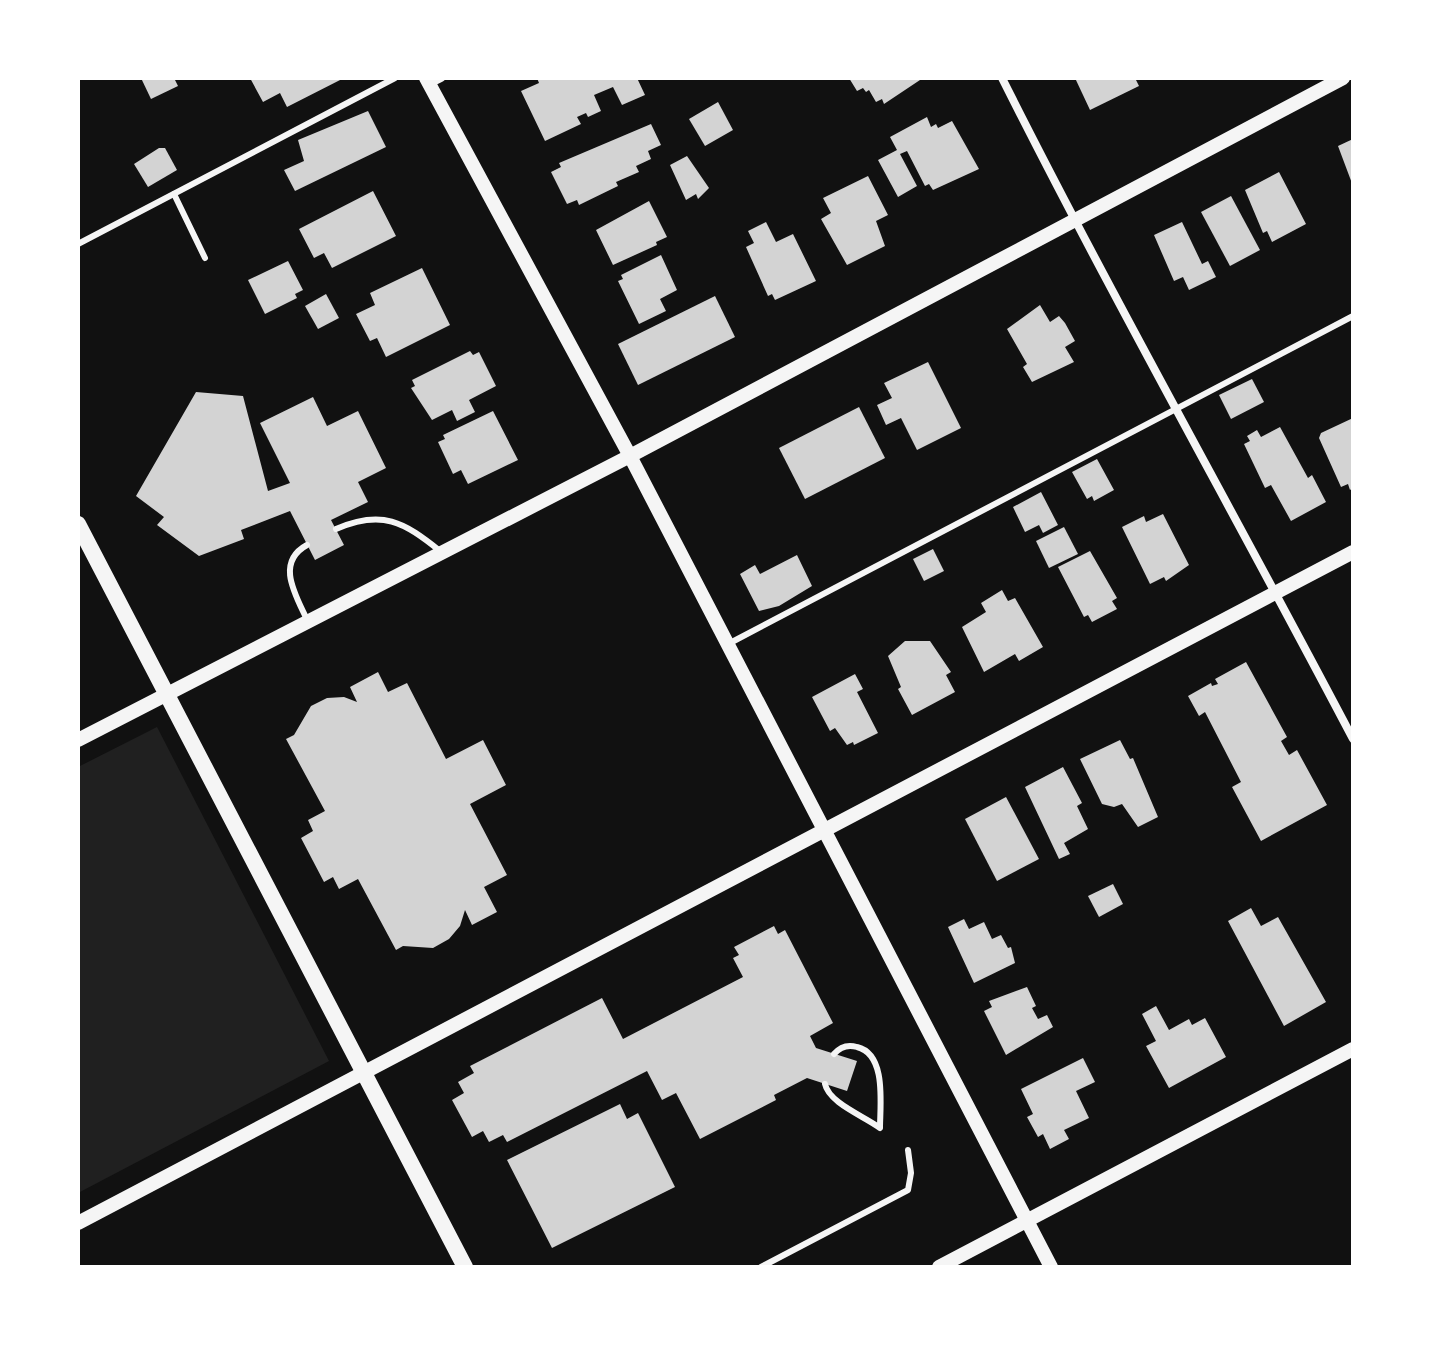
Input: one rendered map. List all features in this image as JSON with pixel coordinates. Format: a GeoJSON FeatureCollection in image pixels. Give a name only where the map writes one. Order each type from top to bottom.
{"type":"FeatureCollection","features":[{"type":"Feature","properties":{"kind":"main road"},"geometry":{"type":"LineString","coordinates":[[78,524],[465,1267]]}},
{"type":"Feature","properties":{"kind":"street"},"geometry":{"type":"LineString","coordinates":[[1002,78],[1074,220],[1178,407],[1353,739]]}},
{"type":"Feature","properties":{"kind":"street"},"geometry":{"type":"LineString","coordinates":[[78,740],[630,456],[1343,78]]}},
{"type":"Feature","properties":{"kind":"street"},"geometry":{"type":"LineString","coordinates":[[432,80],[1051,1267]]}},
{"type":"Feature","properties":{"kind":"street"},"geometry":{"type":"LineString","coordinates":[[78,1223],[365,1075],[1353,552]]}},
{"type":"Feature","properties":{"kind":"street"},"geometry":{"type":"LineString","coordinates":[[939,1267],[1353,1049]]}},
{"type":"Feature","properties":{"kind":"lane"},"geometry":{"type":"LineString","coordinates":[[78,244],[395,78]]}},
{"type":"Feature","properties":{"kind":"lane"},"geometry":{"type":"LineString","coordinates":[[174,194],[205,258]]}},
{"type":"Feature","properties":{"kind":"lane"},"geometry":{"type":"LineString","coordinates":[[726,645],[1353,316]]}},
{"type":"Feature","properties":{"kind":"lane"},"geometry":{"type":"LineString","coordinates":[[336,529],[375,518],[407,524],[443,553]]}},
{"type":"Feature","properties":{"kind":"lane"},"geometry":{"type":"LineString","coordinates":[[307,545],[292,558],[289,571],[290,583],[308,622]]}},
{"type":"Feature","properties":{"kind":"lane"},"geometry":{"type":"LineString","coordinates":[[825,1084],[833,1100],[857,1110],[880,1128],[879,1084],[872,1059],[863,1049],[852,1045],[840,1047],[834,1054]]}},
{"type":"Feature","properties":{"kind":"lane"},"geometry":{"type":"LineString","coordinates":[[761,1267],[908,1190],[911,1173],[908,1150]]}},
{"type":"Feature","properties":{"kind":"shaded area"},"geometry":{"type":"Polygon","coordinates":[[[157,727],[329,1061],[78,1193],[78,767],[157,727]]]}},
{"type":"Feature","properties":{"kind":"building"},"geometry":{"type":"Polygon","coordinates":[[[141,78],[174,78],[178,86],[151,99],[141,78]]]}},
{"type":"Feature","properties":{"kind":"building"},"geometry":{"type":"Polygon","coordinates":[[[250,78],[344,78],[287,107],[280,93],[263,102],[250,78]]]}},
{"type":"Feature","properties":{"kind":"building"},"geometry":{"type":"Polygon","coordinates":[[[537,78],[637,78],[645,95],[622,105],[613,87],[594,95],[601,111],[588,117],[586,113],[577,117],[581,124],[545,141],[521,91],[539,83],[537,78]]]}},
{"type":"Feature","properties":{"kind":"building"},"geometry":{"type":"Polygon","coordinates":[[[849,78],[923,78],[884,104],[882,99],[876,102],[869,90],[866,92],[863,88],[857,91],[849,78]]]}},
{"type":"Feature","properties":{"kind":"building"},"geometry":{"type":"Polygon","coordinates":[[[1075,78],[1135,78],[1139,86],[1090,110],[1075,78]]]}},
{"type":"Feature","properties":{"kind":"building"},"geometry":{"type":"Polygon","coordinates":[[[718,102],[733,130],[705,146],[689,119],[718,102]]]}},
{"type":"Feature","properties":{"kind":"building"},"geometry":{"type":"Polygon","coordinates":[[[368,111],[386,147],[295,191],[284,170],[304,161],[298,140],[368,111]]]}},
{"type":"Feature","properties":{"kind":"building"},"geometry":{"type":"Polygon","coordinates":[[[927,117],[931,127],[936,124],[938,128],[952,121],[979,169],[933,190],[929,184],[925,186],[907,151],[900,154],[917,186],[898,197],[878,160],[897,150],[890,137],[927,117]]]}},
{"type":"Feature","properties":{"kind":"building"},"geometry":{"type":"Polygon","coordinates":[[[651,124],[661,145],[648,151],[651,159],[636,166],[639,172],[579,205],[577,200],[567,204],[551,172],[561,167],[559,163],[651,124]]]}},
{"type":"Feature","properties":{"kind":"building"},"geometry":{"type":"Polygon","coordinates":[[[1353,139],[1353,186],[1338,146],[1353,139]]]}},
{"type":"Feature","properties":{"kind":"building"},"geometry":{"type":"Polygon","coordinates":[[[159,148],[165,148],[177,170],[148,187],[134,164],[159,148]]]}},
{"type":"Feature","properties":{"kind":"building"},"geometry":{"type":"Polygon","coordinates":[[[687,156],[709,188],[698,199],[696,194],[686,200],[670,165],[687,156]]]}},
{"type":"Feature","properties":{"kind":"building"},"geometry":{"type":"Polygon","coordinates":[[[1279,172],[1306,224],[1272,242],[1267,231],[1263,233],[1245,190],[1279,172]]]}},
{"type":"Feature","properties":{"kind":"building"},"geometry":{"type":"Polygon","coordinates":[[[868,176],[888,215],[876,221],[885,246],[847,265],[821,219],[831,213],[823,198],[868,176]]]}},
{"type":"Feature","properties":{"kind":"building"},"geometry":{"type":"Polygon","coordinates":[[[373,191],[396,236],[332,268],[324,253],[314,258],[299,229],[373,191]]]}},
{"type":"Feature","properties":{"kind":"building"},"geometry":{"type":"Polygon","coordinates":[[[1231,196],[1260,250],[1230,266],[1201,212],[1231,196]]]}},
{"type":"Feature","properties":{"kind":"building"},"geometry":{"type":"Polygon","coordinates":[[[649,201],[667,237],[656,242],[657,245],[613,265],[596,230],[649,201]]]}},
{"type":"Feature","properties":{"kind":"building"},"geometry":{"type":"Polygon","coordinates":[[[766,222],[776,242],[793,234],[816,281],[775,300],[772,294],[768,296],[746,247],[754,243],[748,231],[766,222]]]}},
{"type":"Feature","properties":{"kind":"building"},"geometry":{"type":"Polygon","coordinates":[[[1182,222],[1202,264],[1208,261],[1216,277],[1189,290],[1183,277],[1174,281],[1154,235],[1182,222]]]}},
{"type":"Feature","properties":{"kind":"building"},"geometry":{"type":"Polygon","coordinates":[[[661,255],[677,290],[660,299],[666,311],[639,324],[618,281],[623,279],[621,275],[661,255]]]}},
{"type":"Feature","properties":{"kind":"building"},"geometry":{"type":"Polygon","coordinates":[[[288,261],[303,290],[295,294],[297,298],[265,314],[248,280],[288,261]]]}},
{"type":"Feature","properties":{"kind":"building"},"geometry":{"type":"Polygon","coordinates":[[[422,268],[450,325],[386,357],[377,338],[370,341],[356,314],[375,305],[370,293],[422,268]]]}},
{"type":"Feature","properties":{"kind":"building"},"geometry":{"type":"Polygon","coordinates":[[[326,294],[339,318],[318,329],[305,306],[326,294]]]}},
{"type":"Feature","properties":{"kind":"building"},"geometry":{"type":"Polygon","coordinates":[[[715,296],[735,337],[638,385],[618,344],[715,296]]]}},
{"type":"Feature","properties":{"kind":"building"},"geometry":{"type":"Polygon","coordinates":[[[1040,305],[1050,322],[1059,316],[1065,323],[1075,341],[1065,347],[1074,362],[1032,382],[1023,367],[1027,364],[1007,329],[1040,305]]]}},
{"type":"Feature","properties":{"kind":"building"},"geometry":{"type":"Polygon","coordinates":[[[470,351],[473,355],[479,352],[496,386],[469,400],[475,412],[457,421],[452,410],[432,420],[411,388],[415,386],[412,380],[470,351]]]}},
{"type":"Feature","properties":{"kind":"building"},"geometry":{"type":"Polygon","coordinates":[[[928,362],[961,428],[917,450],[901,418],[886,425],[877,405],[892,398],[884,383],[928,362]]]}},
{"type":"Feature","properties":{"kind":"building"},"geometry":{"type":"Polygon","coordinates":[[[1252,379],[1264,402],[1231,419],[1219,395],[1252,379]]]}},
{"type":"Feature","properties":{"kind":"building"},"geometry":{"type":"Polygon","coordinates":[[[196,392],[243,396],[268,491],[290,483],[260,423],[313,397],[327,426],[358,411],[386,468],[358,482],[368,502],[331,520],[344,545],[315,560],[290,511],[241,530],[244,539],[199,556],[157,525],[164,517],[136,496],[196,392]]]}},
{"type":"Feature","properties":{"kind":"building"},"geometry":{"type":"Polygon","coordinates":[[[859,407],[885,458],[805,499],[779,448],[859,407]]]}},
{"type":"Feature","properties":{"kind":"building"},"geometry":{"type":"Polygon","coordinates":[[[493,411],[518,460],[468,484],[461,470],[453,474],[438,442],[445,439],[443,435],[493,411]]]}},
{"type":"Feature","properties":{"kind":"building"},"geometry":{"type":"Polygon","coordinates":[[[1353,418],[1353,488],[1350,490],[1348,484],[1341,487],[1319,438],[1321,433],[1353,418]]]}},
{"type":"Feature","properties":{"kind":"building"},"geometry":{"type":"Polygon","coordinates":[[[1280,427],[1308,478],[1312,475],[1326,502],[1291,521],[1271,485],[1265,488],[1244,444],[1250,441],[1247,436],[1257,430],[1261,437],[1280,427]]]}},
{"type":"Feature","properties":{"kind":"building"},"geometry":{"type":"Polygon","coordinates":[[[1097,459],[1114,490],[1094,501],[1092,496],[1087,499],[1072,472],[1097,459]]]}},
{"type":"Feature","properties":{"kind":"building"},"geometry":{"type":"Polygon","coordinates":[[[1041,492],[1058,525],[1043,533],[1039,525],[1025,532],[1013,507],[1041,492]]]}},
{"type":"Feature","properties":{"kind":"building"},"geometry":{"type":"Polygon","coordinates":[[[1163,514],[1189,565],[1166,581],[1164,577],[1150,584],[1122,527],[1144,516],[1146,522],[1163,514]]]}},
{"type":"Feature","properties":{"kind":"building"},"geometry":{"type":"Polygon","coordinates":[[[1064,527],[1078,554],[1049,568],[1036,541],[1064,527]]]}},
{"type":"Feature","properties":{"kind":"building"},"geometry":{"type":"Polygon","coordinates":[[[933,549],[944,571],[924,581],[913,559],[933,549]]]}},
{"type":"Feature","properties":{"kind":"building"},"geometry":{"type":"Polygon","coordinates":[[[1090,551],[1117,598],[1112,601],[1117,609],[1092,622],[1088,615],[1084,617],[1058,567],[1090,551]]]}},
{"type":"Feature","properties":{"kind":"building"},"geometry":{"type":"Polygon","coordinates":[[[797,555],[812,586],[779,606],[759,611],[740,574],[755,565],[760,574],[797,555]]]}},
{"type":"Feature","properties":{"kind":"building"},"geometry":{"type":"Polygon","coordinates":[[[1002,590],[1008,601],[1015,598],[1043,647],[1019,661],[1015,654],[984,672],[962,627],[986,612],[981,603],[1002,590]]]}},
{"type":"Feature","properties":{"kind":"building"},"geometry":{"type":"Polygon","coordinates":[[[905,641],[930,641],[951,672],[946,675],[955,692],[912,715],[898,689],[901,687],[888,656],[905,641]]]}},
{"type":"Feature","properties":{"kind":"building"},"geometry":{"type":"Polygon","coordinates":[[[1246,662],[1287,737],[1281,741],[1289,755],[1297,750],[1327,805],[1261,841],[1232,787],[1241,782],[1205,712],[1199,716],[1188,696],[1211,683],[1212,686],[1218,684],[1215,679],[1246,662]]]}},
{"type":"Feature","properties":{"kind":"building"},"geometry":{"type":"Polygon","coordinates":[[[378,672],[388,692],[407,683],[446,759],[483,740],[506,785],[470,804],[507,875],[484,887],[497,912],[472,925],[465,910],[460,926],[449,939],[433,948],[403,946],[396,950],[358,879],[339,889],[333,877],[324,882],[301,838],[313,831],[308,820],[325,811],[286,739],[294,735],[311,706],[327,698],[344,697],[357,702],[350,687],[378,672]]]}},
{"type":"Feature","properties":{"kind":"building"},"geometry":{"type":"Polygon","coordinates":[[[855,674],[863,689],[857,692],[878,733],[854,745],[853,742],[847,745],[835,728],[830,731],[812,697],[855,674]]]}},
{"type":"Feature","properties":{"kind":"building"},"geometry":{"type":"Polygon","coordinates":[[[1120,740],[1130,759],[1133,758],[1158,817],[1138,827],[1122,804],[1114,807],[1102,804],[1080,759],[1120,740]]]}},
{"type":"Feature","properties":{"kind":"building"},"geometry":{"type":"Polygon","coordinates":[[[1063,767],[1082,803],[1077,806],[1088,829],[1064,843],[1070,854],[1059,859],[1025,787],[1063,767]]]}},
{"type":"Feature","properties":{"kind":"building"},"geometry":{"type":"Polygon","coordinates":[[[1006,797],[1039,859],[997,881],[965,819],[1006,797]]]}},
{"type":"Feature","properties":{"kind":"building"},"geometry":{"type":"Polygon","coordinates":[[[1113,884],[1123,904],[1099,917],[1088,896],[1113,884]]]}},
{"type":"Feature","properties":{"kind":"building"},"geometry":{"type":"Polygon","coordinates":[[[1251,908],[1261,926],[1278,917],[1326,1002],[1284,1026],[1228,921],[1251,908]]]}},
{"type":"Feature","properties":{"kind":"building"},"geometry":{"type":"Polygon","coordinates":[[[964,919],[969,929],[984,922],[992,939],[1001,935],[1008,948],[1011,947],[1015,963],[974,983],[948,927],[964,919]]]}},
{"type":"Feature","properties":{"kind":"building"},"geometry":{"type":"Polygon","coordinates":[[[774,926],[778,934],[785,930],[833,1023],[810,1036],[816,1048],[857,1061],[847,1091],[807,1078],[774,1095],[776,1100],[700,1139],[676,1093],[662,1100],[647,1071],[507,1142],[503,1135],[489,1142],[483,1131],[472,1137],[452,1100],[464,1093],[458,1082],[474,1073],[470,1066],[602,998],[623,1039],[743,977],[733,958],[739,955],[734,947],[774,926]]]}},
{"type":"Feature","properties":{"kind":"building"},"geometry":{"type":"Polygon","coordinates":[[[1027,987],[1038,1019],[1047,1015],[1053,1027],[1006,1055],[984,1011],[992,1007],[989,1001],[1027,987]]]}},
{"type":"Feature","properties":{"kind":"building"},"geometry":{"type":"Polygon","coordinates":[[[1156,1006],[1169,1030],[1189,1019],[1192,1025],[1205,1018],[1226,1057],[1169,1088],[1146,1046],[1156,1041],[1142,1014],[1156,1006]]]}},
{"type":"Feature","properties":{"kind":"building"},"geometry":{"type":"Polygon","coordinates":[[[1083,1058],[1095,1082],[1076,1091],[1089,1118],[1064,1130],[1069,1139],[1050,1149],[1043,1134],[1038,1137],[1027,1117],[1033,1114],[1021,1089],[1083,1058]]]}},
{"type":"Feature","properties":{"kind":"building"},"geometry":{"type":"Polygon","coordinates":[[[620,1104],[627,1119],[638,1113],[675,1187],[552,1248],[507,1160],[620,1104]]]}}]}
